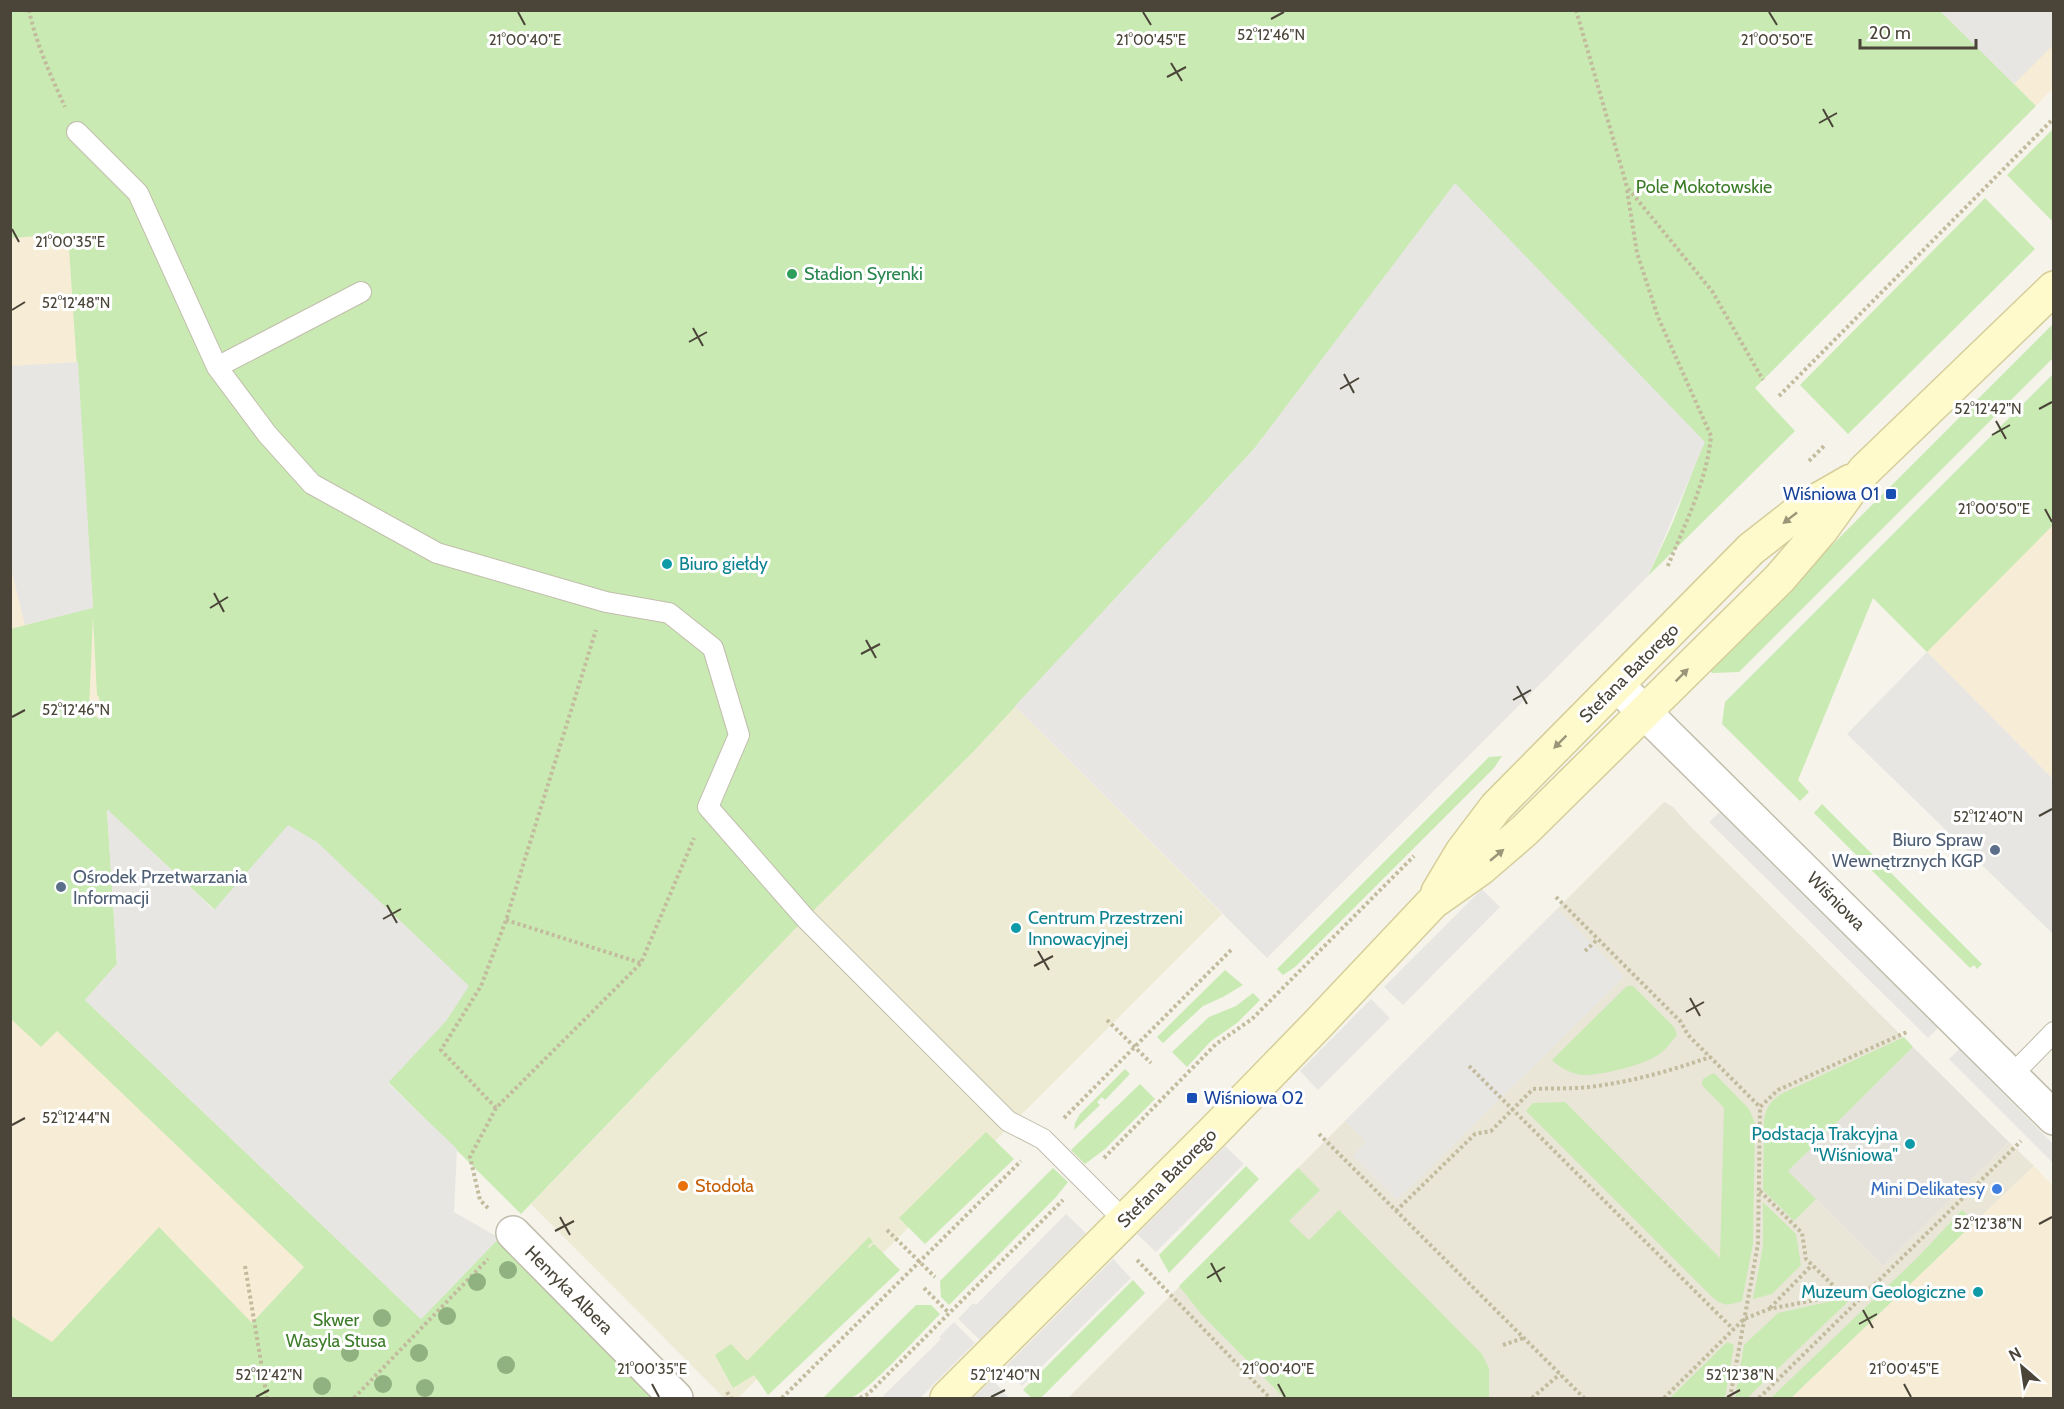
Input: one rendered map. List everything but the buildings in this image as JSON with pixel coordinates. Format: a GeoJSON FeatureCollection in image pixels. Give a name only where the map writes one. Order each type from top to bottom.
{"type":"FeatureCollection","features":[{"type":"Feature","properties":{"kind":"street","name":"Stefana Batorego"},"geometry":{"type":"LineString","coordinates":[[947,1398],[1316,1026],[1433,902],[1481,868],[1526,830],[1780,578],[1822,529],[1858,477],[2054,288]]}},
{"type":"Feature","properties":{"kind":"street","name":"Stefana Batorego"},"geometry":{"type":"LineString","coordinates":[[1433,902],[1462,852],[1496,807],[1751,549],[1802,509],[1858,477]]}},
{"type":"Feature","properties":{"kind":"street","name":"Wiśniowa"},"geometry":{"type":"LineString","coordinates":[[1617,685],[2054,1118]]}},
{"type":"Feature","properties":{"kind":"street","name":"Henryka Albera"},"geometry":{"type":"LineString","coordinates":[[513,1233],[675,1398]]}},
{"type":"Feature","properties":{"kind":"lane"},"geometry":{"type":"LineString","coordinates":[[77,132],[138,193],[217,367],[267,434],[312,484],[437,553],[606,602],[669,614],[713,648],[739,735],[708,807],[806,919],[1008,1121],[1043,1139],[1084,1179],[1117,1227]]}},
{"type":"Feature","properties":{"kind":"lane"},"geometry":{"type":"LineString","coordinates":[[217,367],[361,292]]}},
{"type":"Feature","properties":{"kind":"lane"},"geometry":{"type":"LineString","coordinates":[[2011,1076],[2054,1032]]}},
{"type":"Feature","properties":{"kind":"path"},"geometry":{"type":"LineString","coordinates":[[29,10],[46,65],[77,132]]}},
{"type":"Feature","properties":{"kind":"path"},"geometry":{"type":"LineString","coordinates":[[1576,10],[1627,187],[1637,254],[1658,317],[1711,436],[1706,464],[1667,568]]}},
{"type":"Feature","properties":{"kind":"path"},"geometry":{"type":"LineString","coordinates":[[1779,396],[2054,118]]}},
{"type":"Feature","properties":{"kind":"path"},"geometry":{"type":"LineString","coordinates":[[1627,187],[1712,291],[1763,380]]}},
{"type":"Feature","properties":{"kind":"path"},"geometry":{"type":"LineString","coordinates":[[1802,468],[1826,444]]}},
{"type":"Feature","properties":{"kind":"path"},"geometry":{"type":"LineString","coordinates":[[496,1108],[441,1050],[481,986],[506,920],[606,602]]}},
{"type":"Feature","properties":{"kind":"path"},"geometry":{"type":"LineString","coordinates":[[354,1398],[513,1233],[480,1200],[470,1157],[496,1108],[641,963],[708,807]]}},
{"type":"Feature","properties":{"kind":"path"},"geometry":{"type":"LineString","coordinates":[[860,1398],[868,1394],[1216,1044],[1252,1019],[1422,848]]}},
{"type":"Feature","properties":{"kind":"path"},"geometry":{"type":"LineString","coordinates":[[1556,897],[1681,1022],[1688,1035],[1760,1107]]}},
{"type":"Feature","properties":{"kind":"path"},"geometry":{"type":"LineString","coordinates":[[506,920],[641,963]]}},
{"type":"Feature","properties":{"kind":"path"},"geometry":{"type":"LineString","coordinates":[[1585,951],[1598,939]]}},
{"type":"Feature","properties":{"kind":"path"},"geometry":{"type":"LineString","coordinates":[[782,1398],[1231,950]]}},
{"type":"Feature","properties":{"kind":"path"},"geometry":{"type":"LineString","coordinates":[[1107,1020],[1151,1063]]}},
{"type":"Feature","properties":{"kind":"path"},"geometry":{"type":"LineString","coordinates":[[1730,1398],[1758,1244],[1760,1107],[1778,1090],[1910,1030]]}},
{"type":"Feature","properties":{"kind":"path"},"geometry":{"type":"LineString","coordinates":[[1396,1211],[1475,1134],[1491,1131],[1533,1089],[1586,1087],[1633,1080],[1710,1057]]}},
{"type":"Feature","properties":{"kind":"path"},"geometry":{"type":"LineString","coordinates":[[1469,1065],[1733,1329]]}},
{"type":"Feature","properties":{"kind":"path"},"geometry":{"type":"LineString","coordinates":[[1319,1134],[1584,1398]]}},
{"type":"Feature","properties":{"kind":"path"},"geometry":{"type":"LineString","coordinates":[[1759,1398],[2021,1141]]}},
{"type":"Feature","properties":{"kind":"path"},"geometry":{"type":"LineString","coordinates":[[1759,1191],[1802,1233],[1806,1259],[1842,1294]]}},
{"type":"Feature","properties":{"kind":"path"},"geometry":{"type":"LineString","coordinates":[[1117,1227],[1199,1327],[1270,1398]]}},
{"type":"Feature","properties":{"kind":"path"},"geometry":{"type":"LineString","coordinates":[[887,1230],[935,1278]]}},
{"type":"Feature","properties":{"kind":"path"},"geometry":{"type":"LineString","coordinates":[[1769,1308],[1812,1265]]}},
{"type":"Feature","properties":{"kind":"path"},"geometry":{"type":"LineString","coordinates":[[245,1266],[267,1398]]}},
{"type":"Feature","properties":{"kind":"path"},"geometry":{"type":"LineString","coordinates":[[924,1288],[949,1313]]}},
{"type":"Feature","properties":{"kind":"path"},"geometry":{"type":"LineString","coordinates":[[1664,1398],[1744,1319],[1769,1308],[1872,1289]]}},
{"type":"Feature","properties":{"kind":"path"},"geometry":{"type":"LineString","coordinates":[[1503,1345],[1523,1338]]}},
{"type":"Feature","properties":{"kind":"path"},"geometry":{"type":"LineString","coordinates":[[1533,1398],[1560,1374]]}},
{"type":"Feature","properties":{"kind":"path"},"geometry":{"type":"LineString","coordinates":[[727,1392],[731,1398]]}},
{"type":"Feature","properties":{"kind":"shaded area"},"geometry":{"type":"Polygon","coordinates":[[[1940,11],[2053,11],[2053,88],[2036,106],[1940,11]]]}},
{"type":"Feature","properties":{"kind":"shaded area"},"geometry":{"type":"Polygon","coordinates":[[[1940,11],[2053,11],[2053,45],[2014,84],[1940,11]]]}},
{"type":"Feature","properties":{"kind":"shaded area"},"geometry":{"type":"Polygon","coordinates":[[[1455,183],[1705,442],[1648,576],[1267,958],[1015,706],[1254,449],[1455,183]]]}},
{"type":"Feature","properties":{"kind":"shaded area","name":"Ośrodek Przetwarzania Informacji"},"geometry":{"type":"Polygon","coordinates":[[[68,233],[117,964],[85,1000],[334,1235],[252,1323],[11,1398],[10,238],[68,233]]]}},
{"type":"Feature","properties":{"kind":"shaded area"},"geometry":{"type":"Polygon","coordinates":[[[78,362],[93,608],[25,625],[10,564],[11,366],[78,362]]]}},
{"type":"Feature","properties":{"kind":"shaded area"},"geometry":{"type":"Polygon","coordinates":[[[2053,406],[2053,779],[1873,598],[2053,406]]]}},
{"type":"Feature","properties":{"kind":"shaded area"},"geometry":{"type":"Polygon","coordinates":[[[1927,652],[2053,779],[2053,934],[1847,734],[1927,652]]]}},
{"type":"Feature","properties":{"kind":"shaded area"},"geometry":{"type":"Polygon","coordinates":[[[1015,706],[1222,914],[738,1398],[724,1398],[531,1204],[793,931],[973,752],[1015,706]]]}},
{"type":"Feature","properties":{"kind":"shaded area"},"geometry":{"type":"Polygon","coordinates":[[[1664,802],[1673,807],[1913,1047],[1788,1171],[1883,1266],[2009,1142],[2034,1166],[1791,1398],[1068,1398],[1664,802]]]}},
{"type":"Feature","properties":{"kind":"shaded area"},"geometry":{"type":"Polygon","coordinates":[[[107,809],[214,910],[288,825],[317,842],[469,986],[446,1021],[388,1083],[457,1149],[454,1212],[499,1238],[421,1319],[85,1000],[117,964],[107,809]]]}},
{"type":"Feature","properties":{"kind":"shaded area"},"geometry":{"type":"Polygon","coordinates":[[[1720,812],[1938,1028],[1928,1038],[1709,822],[1720,812]]]}},
{"type":"Feature","properties":{"kind":"shaded area"},"geometry":{"type":"Polygon","coordinates":[[[1482,889],[1500,907],[1403,1005],[1384,987],[1482,889]]]}},
{"type":"Feature","properties":{"kind":"shaded area"},"geometry":{"type":"Polygon","coordinates":[[[1558,909],[1624,977],[1397,1200],[1353,1156],[1366,1142],[1345,1121],[1558,909]]]}},
{"type":"Feature","properties":{"kind":"shaded area"},"geometry":{"type":"Polygon","coordinates":[[[1371,999],[1390,1018],[1318,1090],[1300,1071],[1371,999]]]}},
{"type":"Feature","properties":{"kind":"shaded area","name":"Podstacja Trakcyjna \"Wiśniowa\""},"geometry":{"type":"Polygon","coordinates":[[[1913,1047],[2009,1142],[1883,1266],[1788,1171],[1913,1047]]]}},
{"type":"Feature","properties":{"kind":"shaded area"},"geometry":{"type":"Polygon","coordinates":[[[1959,1049],[2053,1144],[2053,1163],[1949,1059],[1959,1049]]]}},
{"type":"Feature","properties":{"kind":"shaded area"},"geometry":{"type":"Polygon","coordinates":[[[1225,1146],[1244,1164],[1156,1252],[1137,1234],[1225,1146]]]}},
{"type":"Feature","properties":{"kind":"shaded area","name":"Muzeum Geologiczne"},"geometry":{"type":"Polygon","coordinates":[[[2034,1166],[2053,1186],[2053,1398],[1791,1398],[2034,1166]]]}},
{"type":"Feature","properties":{"kind":"shaded area"},"geometry":{"type":"Polygon","coordinates":[[[1066,1214],[1086,1233],[980,1340],[958,1319],[973,1303],[976,1305],[1066,1214]]]}},
{"type":"Feature","properties":{"kind":"shaded area"},"geometry":{"type":"Polygon","coordinates":[[[1113,1259],[1131,1278],[1022,1386],[1004,1368],[1113,1259]]]}},
{"type":"Feature","properties":{"kind":"shaded area"},"geometry":{"type":"Polygon","coordinates":[[[954,1322],[975,1343],[920,1398],[881,1398],[941,1339],[939,1337],[954,1322]]]}},
{"type":"Feature","properties":{"kind":"shaded area"},"geometry":{"type":"Polygon","coordinates":[[[992,1379],[1009,1398],[973,1398],[992,1379]]]}},
{"type":"Feature","properties":{"kind":"green space"},"geometry":{"type":"Polygon","coordinates":[[[1940,10],[2036,106],[1755,388],[1795,431],[1648,576],[1673,522],[1704,442],[1455,184],[1254,449],[973,752],[793,931],[521,1214],[215,910],[107,810],[117,964],[85,1000],[421,1319],[499,1238],[660,1398],[11,1398],[11,1316],[52,1342],[159,1227],[252,1323],[304,1267],[57,1031],[41,1047],[11,1019],[11,629],[93,607],[68,234],[11,238],[10,11],[1940,10]],[[93,616],[89,710],[100,720],[93,616]]]}},
{"type":"Feature","properties":{"kind":"green space"},"geometry":{"type":"Polygon","coordinates":[[[2053,129],[2053,222],[2007,175],[2053,129]]]}},
{"type":"Feature","properties":{"kind":"green space"},"geometry":{"type":"Polygon","coordinates":[[[1985,198],[2035,249],[1848,434],[1800,385],[1985,198]]]}},
{"type":"Feature","properties":{"kind":"green space"},"geometry":{"type":"Polygon","coordinates":[[[2053,324],[2053,358],[1739,672],[1712,673],[1709,668],[2053,324]]]}},
{"type":"Feature","properties":{"kind":"green space"},"geometry":{"type":"Polygon","coordinates":[[[2053,374],[2053,525],[1927,652],[1873,598],[1798,780],[1809,792],[1800,801],[1722,724],[1725,702],[2053,374]]]}},
{"type":"Feature","properties":{"kind":"green space"},"geometry":{"type":"Polygon","coordinates":[[[1502,756],[1494,768],[1295,967],[1283,975],[1277,969],[1489,757],[1502,756]]]}},
{"type":"Feature","properties":{"kind":"green space"},"geometry":{"type":"Polygon","coordinates":[[[1822,804],[1982,964],[1977,969],[1974,965],[1970,968],[1814,813],[1822,804]]]}},
{"type":"Feature","properties":{"kind":"green space"},"geometry":{"type":"Polygon","coordinates":[[[1225,970],[1243,985],[1203,1006],[1163,1043],[1157,1037],[1225,970]]]}},
{"type":"Feature","properties":{"kind":"green space"},"geometry":{"type":"Polygon","coordinates":[[[1627,986],[1633,986],[1674,1027],[1677,1035],[1666,1049],[1652,1059],[1623,1069],[1592,1075],[1571,1072],[1552,1060],[1627,986]]]}},
{"type":"Feature","properties":{"kind":"green space"},"geometry":{"type":"Polygon","coordinates":[[[1253,993],[1260,1000],[1237,1023],[1211,1041],[1187,1067],[1172,1052],[1209,1017],[1236,1006],[1253,993]]]}},
{"type":"Feature","properties":{"kind":"green space"},"geometry":{"type":"Polygon","coordinates":[[[1904,1037],[1913,1047],[1788,1171],[1816,1199],[1794,1221],[1763,1190],[1764,1120],[1769,1105],[1781,1094],[1904,1037]]]}},
{"type":"Feature","properties":{"kind":"green space"},"geometry":{"type":"Polygon","coordinates":[[[1125,1069],[1130,1074],[1105,1100],[1102,1097],[1097,1102],[1100,1105],[1074,1130],[1080,1114],[1125,1069]]]}},
{"type":"Feature","properties":{"kind":"green space"},"geometry":{"type":"Polygon","coordinates":[[[1714,1073],[1749,1109],[1755,1123],[1753,1244],[1742,1301],[1729,1305],[1711,1296],[1526,1111],[1533,1103],[1565,1102],[1720,1258],[1724,1108],[1702,1085],[1703,1079],[1714,1073]]]}},
{"type":"Feature","properties":{"kind":"green space"},"geometry":{"type":"Polygon","coordinates":[[[1140,1084],[1155,1099],[1105,1149],[1085,1164],[1071,1150],[1140,1084]]]}},
{"type":"Feature","properties":{"kind":"green space"},"geometry":{"type":"Polygon","coordinates":[[[986,1132],[1014,1159],[925,1244],[899,1218],[986,1132]]]}},
{"type":"Feature","properties":{"kind":"green space"},"geometry":{"type":"Polygon","coordinates":[[[1246,1166],[1259,1179],[1169,1273],[1159,1255],[1246,1166]]]}},
{"type":"Feature","properties":{"kind":"green space"},"geometry":{"type":"Polygon","coordinates":[[[1053,1168],[1068,1182],[1056,1197],[949,1305],[941,1297],[940,1281],[1053,1168]]]}},
{"type":"Feature","properties":{"kind":"green space"},"geometry":{"type":"Polygon","coordinates":[[[1298,1168],[1320,1190],[1289,1221],[1309,1240],[1339,1210],[1482,1354],[1489,1368],[1489,1398],[1284,1398],[1202,1315],[1179,1286],[1298,1168]]]}},
{"type":"Feature","properties":{"kind":"green space"},"geometry":{"type":"Polygon","coordinates":[[[1763,1202],[1796,1234],[1801,1265],[1772,1294],[1753,1299],[1763,1246],[1763,1202]]]}},
{"type":"Feature","properties":{"kind":"green space"},"geometry":{"type":"Polygon","coordinates":[[[1962,1210],[1975,1222],[1791,1398],[1771,1398],[1918,1257],[1962,1210]]]}},
{"type":"Feature","properties":{"kind":"green space"},"geometry":{"type":"Polygon","coordinates":[[[869,1237],[873,1242],[868,1246],[869,1248],[874,1244],[900,1270],[768,1395],[754,1375],[733,1388],[715,1355],[731,1344],[747,1361],[869,1237]]]}},
{"type":"Feature","properties":{"kind":"green space"},"geometry":{"type":"Polygon","coordinates":[[[1133,1280],[1145,1293],[1041,1398],[1032,1398],[1023,1390],[1133,1280]]]}},
{"type":"Feature","properties":{"kind":"green space"},"geometry":{"type":"Polygon","coordinates":[[[1854,1296],[1747,1398],[1735,1398],[1744,1345],[1778,1313],[1854,1296]]]}},
{"type":"Feature","properties":{"kind":"green space"},"geometry":{"type":"Polygon","coordinates":[[[916,1305],[931,1305],[940,1314],[870,1385],[859,1393],[851,1398],[837,1400],[823,1398],[916,1305]]]}},
{"type":"Feature","properties":{"kind":"green space"},"geometry":{"type":"Polygon","coordinates":[[[1727,1342],[1734,1345],[1725,1398],[1670,1398],[1727,1342]]]}},
{"type":"Feature","properties":{"kind":"place","name":"Stadion Syrenki"},"geometry":{"type":"Point","coordinates":[792,274]}},
{"type":"Feature","properties":{"kind":"place","name":"Wiśniowa 01"},"geometry":{"type":"Point","coordinates":[1891,494]}},
{"type":"Feature","properties":{"kind":"place","name":"Biuro giełdy"},"geometry":{"type":"Point","coordinates":[667,564]}},
{"type":"Feature","properties":{"kind":"place","name":"Biuro Spraw Wewnętrznych KGP"},"geometry":{"type":"Point","coordinates":[1995,850]}},
{"type":"Feature","properties":{"kind":"place","name":"Ośrodek Przetwarzania Informacji"},"geometry":{"type":"Point","coordinates":[61,887]}},
{"type":"Feature","properties":{"kind":"place","name":"Centrum Przestrzeni Innowacyjnej"},"geometry":{"type":"Point","coordinates":[1016,928]}},
{"type":"Feature","properties":{"kind":"place","name":"Wiśniowa 02"},"geometry":{"type":"Point","coordinates":[1192,1098]}},
{"type":"Feature","properties":{"kind":"place","name":"Podstacja Trakcyjna \"Wiśniowa\""},"geometry":{"type":"Point","coordinates":[1910,1144]}},
{"type":"Feature","properties":{"kind":"place","name":"Stodoła"},"geometry":{"type":"Point","coordinates":[683,1186]}},
{"type":"Feature","properties":{"kind":"place","name":"Mini Delikatesy"},"geometry":{"type":"Point","coordinates":[1997,1189]}},
{"type":"Feature","properties":{"kind":"place","name":"Muzeum Geologiczne"},"geometry":{"type":"Point","coordinates":[1978,1292]}},
{"type":"Feature","properties":{"kind":"park label","name":"Pole Mokotowskie"},"geometry":{"type":"Point","coordinates":[1704,187]}},
{"type":"Feature","properties":{"kind":"park label","name":"Skwer Wasyla Stusa"},"geometry":{"type":"Point","coordinates":[336,1330]}}]}
